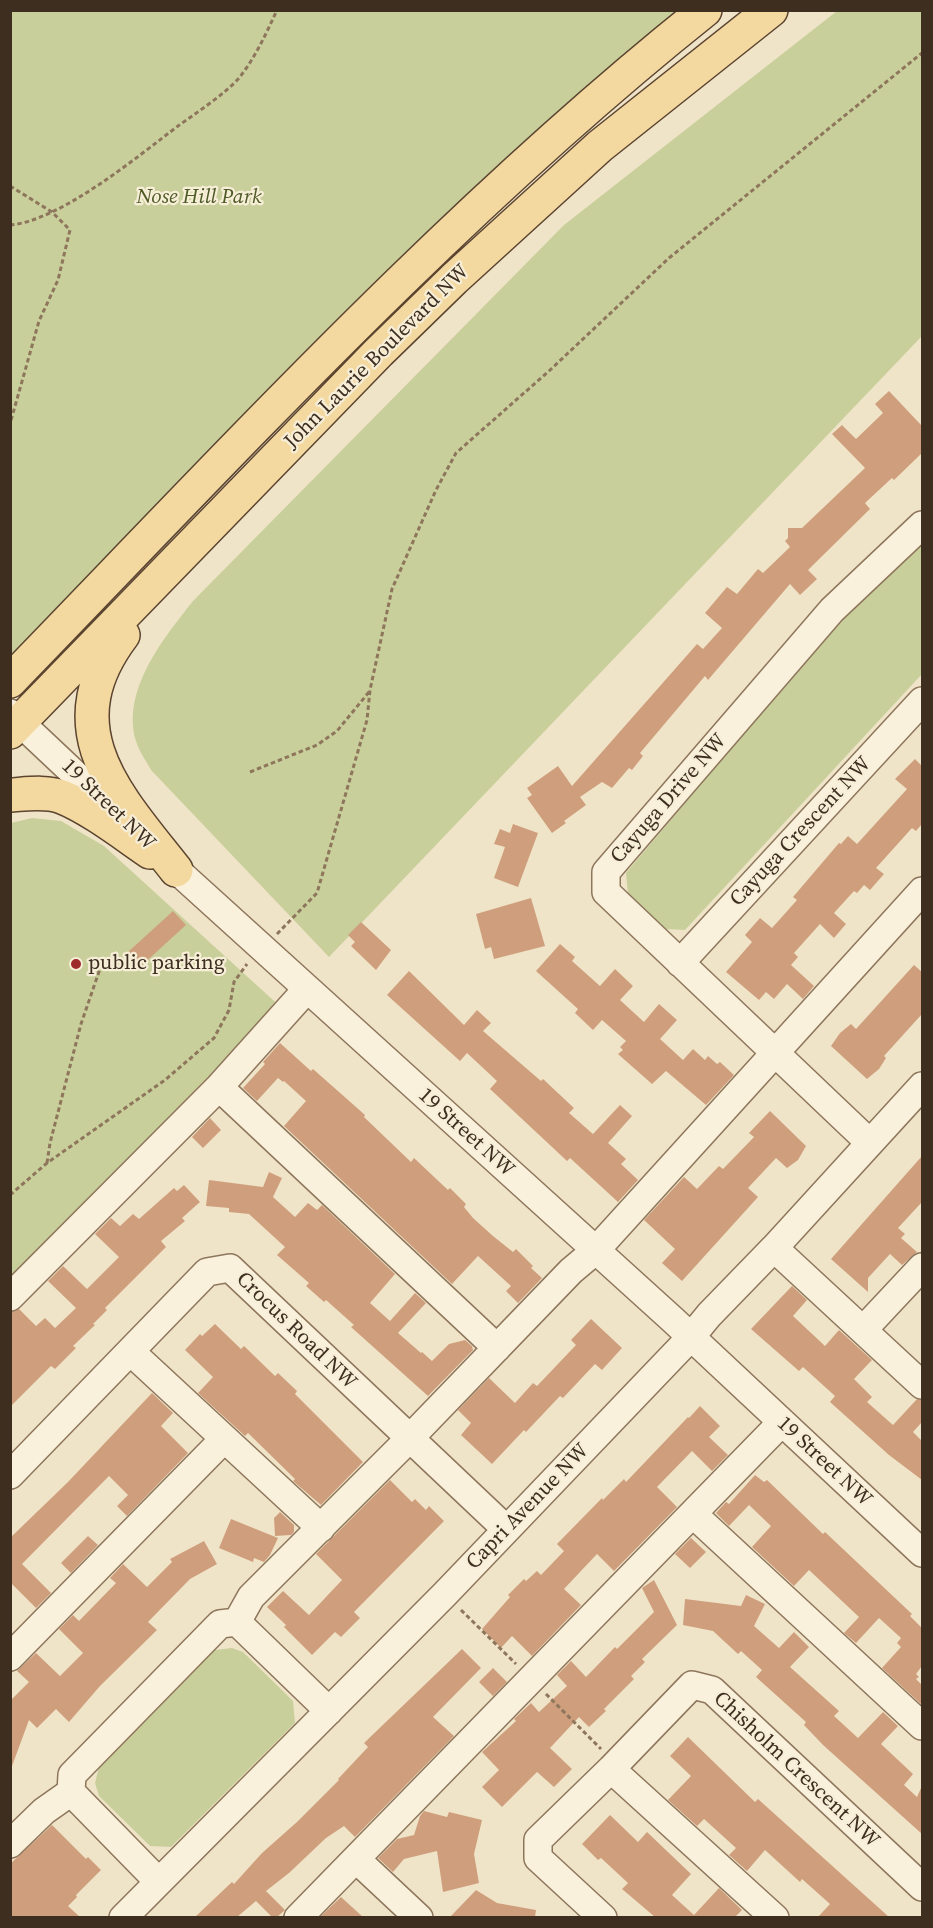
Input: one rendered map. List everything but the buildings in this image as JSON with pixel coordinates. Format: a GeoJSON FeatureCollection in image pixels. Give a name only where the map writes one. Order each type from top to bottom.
{"type":"FeatureCollection","features":[{"type":"Feature","properties":{"kind":"main road","name":"John Laurie Boulevard NW"},"geometry":{"type":"LineString","coordinates":[[10,681],[337,343],[513,173],[705,10]]}},
{"type":"Feature","properties":{"kind":"main road","name":"John Laurie Boulevard NW"},"geometry":{"type":"LineString","coordinates":[[14,723],[193,545],[379,352],[503,232],[600,146],[771,10]]}},
{"type":"Feature","properties":{"kind":"main road"},"geometry":{"type":"LineString","coordinates":[[176,870],[123,802],[99,758],[93,732],[93,702],[99,675],[111,651],[193,545]]}},
{"type":"Feature","properties":{"kind":"main road"},"geometry":{"type":"LineString","coordinates":[[10,795],[34,793],[61,796],[103,820],[176,870]]}},
{"type":"Feature","properties":{"kind":"street","name":"Cayuga Drive NW"},"geometry":{"type":"LineString","coordinates":[[870,1143],[606,892],[606,872],[832,610],[922,525]]}},
{"type":"Feature","properties":{"kind":"street","name":"Cayuga Crescent NW"},"geometry":{"type":"LineString","coordinates":[[680,963],[922,701]]}},
{"type":"Feature","properties":{"kind":"street","name":"19 Street NW"},"geometry":{"type":"LineString","coordinates":[[14,723],[596,1250],[922,1553]]}},
{"type":"Feature","properties":{"kind":"street"},"geometry":{"type":"LineString","coordinates":[[237,1622],[251,1597],[571,1271],[596,1250],[922,891]]}},
{"type":"Feature","properties":{"kind":"street"},"geometry":{"type":"LineString","coordinates":[[10,1297],[219,1087],[308,989]]}},
{"type":"Feature","properties":{"kind":"street","name":"Capri Avenue NW"},"geometry":{"type":"LineString","coordinates":[[123,1917],[445,1594],[691,1337],[922,1086]]}},
{"type":"Feature","properties":{"kind":"street"},"geometry":{"type":"LineString","coordinates":[[219,1087],[497,1348]]}},
{"type":"Feature","properties":{"kind":"street"},"geometry":{"type":"LineString","coordinates":[[774,1248],[922,1384]]}},
{"type":"Feature","properties":{"kind":"street","name":"Crocus Road NW"},"geometry":{"type":"LineString","coordinates":[[10,1475],[207,1272],[230,1268],[506,1529]]}},
{"type":"Feature","properties":{"kind":"street"},"geometry":{"type":"LineString","coordinates":[[863,1330],[922,1268]]}},
{"type":"Feature","properties":{"kind":"street"},"geometry":{"type":"LineString","coordinates":[[131,1352],[321,1528]]}},
{"type":"Feature","properties":{"kind":"street"},"geometry":{"type":"LineString","coordinates":[[298,1917],[782,1422]]}},
{"type":"Feature","properties":{"kind":"street"},"geometry":{"type":"LineString","coordinates":[[10,1657],[224,1439]]}},
{"type":"Feature","properties":{"kind":"street"},"geometry":{"type":"LineString","coordinates":[[693,1514],[922,1726]]}},
{"type":"Feature","properties":{"kind":"street"},"geometry":{"type":"LineString","coordinates":[[237,1622],[329,1711]]}},
{"type":"Feature","properties":{"kind":"street"},"geometry":{"type":"LineString","coordinates":[[158,1881],[71,1792],[72,1775],[220,1624],[237,1622]]}},
{"type":"Feature","properties":{"kind":"street","name":"Chisholm Crescent NW"},"geometry":{"type":"LineString","coordinates":[[603,1917],[538,1858],[538,1840],[692,1685],[712,1690],[922,1887]]}},
{"type":"Feature","properties":{"kind":"street"},"geometry":{"type":"LineString","coordinates":[[611,1769],[775,1917]]}},
{"type":"Feature","properties":{"kind":"street"},"geometry":{"type":"LineString","coordinates":[[10,1844],[45,1811],[71,1792]]}},
{"type":"Feature","properties":{"kind":"street"},"geometry":{"type":"LineString","coordinates":[[356,1859],[419,1917]]}},
{"type":"Feature","properties":{"kind":"path"},"geometry":{"type":"LineString","coordinates":[[10,225],[26,224],[81,196],[202,108],[238,79],[263,40],[277,10]]}},
{"type":"Feature","properties":{"kind":"path"},"geometry":{"type":"LineString","coordinates":[[276,935],[317,893],[367,720],[370,690],[392,589],[436,490],[456,453],[669,258],[922,53]]}},
{"type":"Feature","properties":{"kind":"path"},"geometry":{"type":"LineString","coordinates":[[10,186],[52,212],[70,230],[58,279],[39,321],[10,424]]}},
{"type":"Feature","properties":{"kind":"path"},"geometry":{"type":"LineString","coordinates":[[250,772],[317,745],[337,731],[370,690]]}},
{"type":"Feature","properties":{"kind":"path"},"geometry":{"type":"LineString","coordinates":[[47,1163],[50,1143],[81,1024],[102,963]]}},
{"type":"Feature","properties":{"kind":"path"},"geometry":{"type":"LineString","coordinates":[[10,1195],[47,1163],[165,1080],[214,1038],[229,1010],[234,982],[241,970]]}},
{"type":"Feature","properties":{"kind":"green space","name":"Nose Hill Park"},"geometry":{"type":"Polygon","coordinates":[[[11,11],[687,11],[457,205],[216,449],[11,665],[11,11]]]}},
{"type":"Feature","properties":{"kind":"green space"},"geometry":{"type":"Polygon","coordinates":[[[837,11],[922,11],[922,336],[329,957],[151,770],[137,745],[133,722],[134,703],[148,666],[158,648],[193,601],[564,225],[837,11]]]}},
{"type":"Feature","properties":{"kind":"green space"},"geometry":{"type":"Polygon","coordinates":[[[922,543],[922,674],[685,930],[666,929],[628,894],[626,873],[838,621],[922,543]]]}},
{"type":"Feature","properties":{"kind":"green space"},"geometry":{"type":"Polygon","coordinates":[[[32,818],[61,821],[104,846],[284,1010],[11,1289],[11,823],[32,818]]]}},
{"type":"Feature","properties":{"kind":"green space"},"geometry":{"type":"Polygon","coordinates":[[[232,1648],[243,1652],[293,1701],[295,1723],[171,1847],[150,1846],[99,1796],[95,1783],[99,1767],[215,1650],[232,1648]]]}},
{"type":"Feature","properties":{"kind":"place","name":"public parking"},"geometry":{"type":"Point","coordinates":[76,964]}}]}
